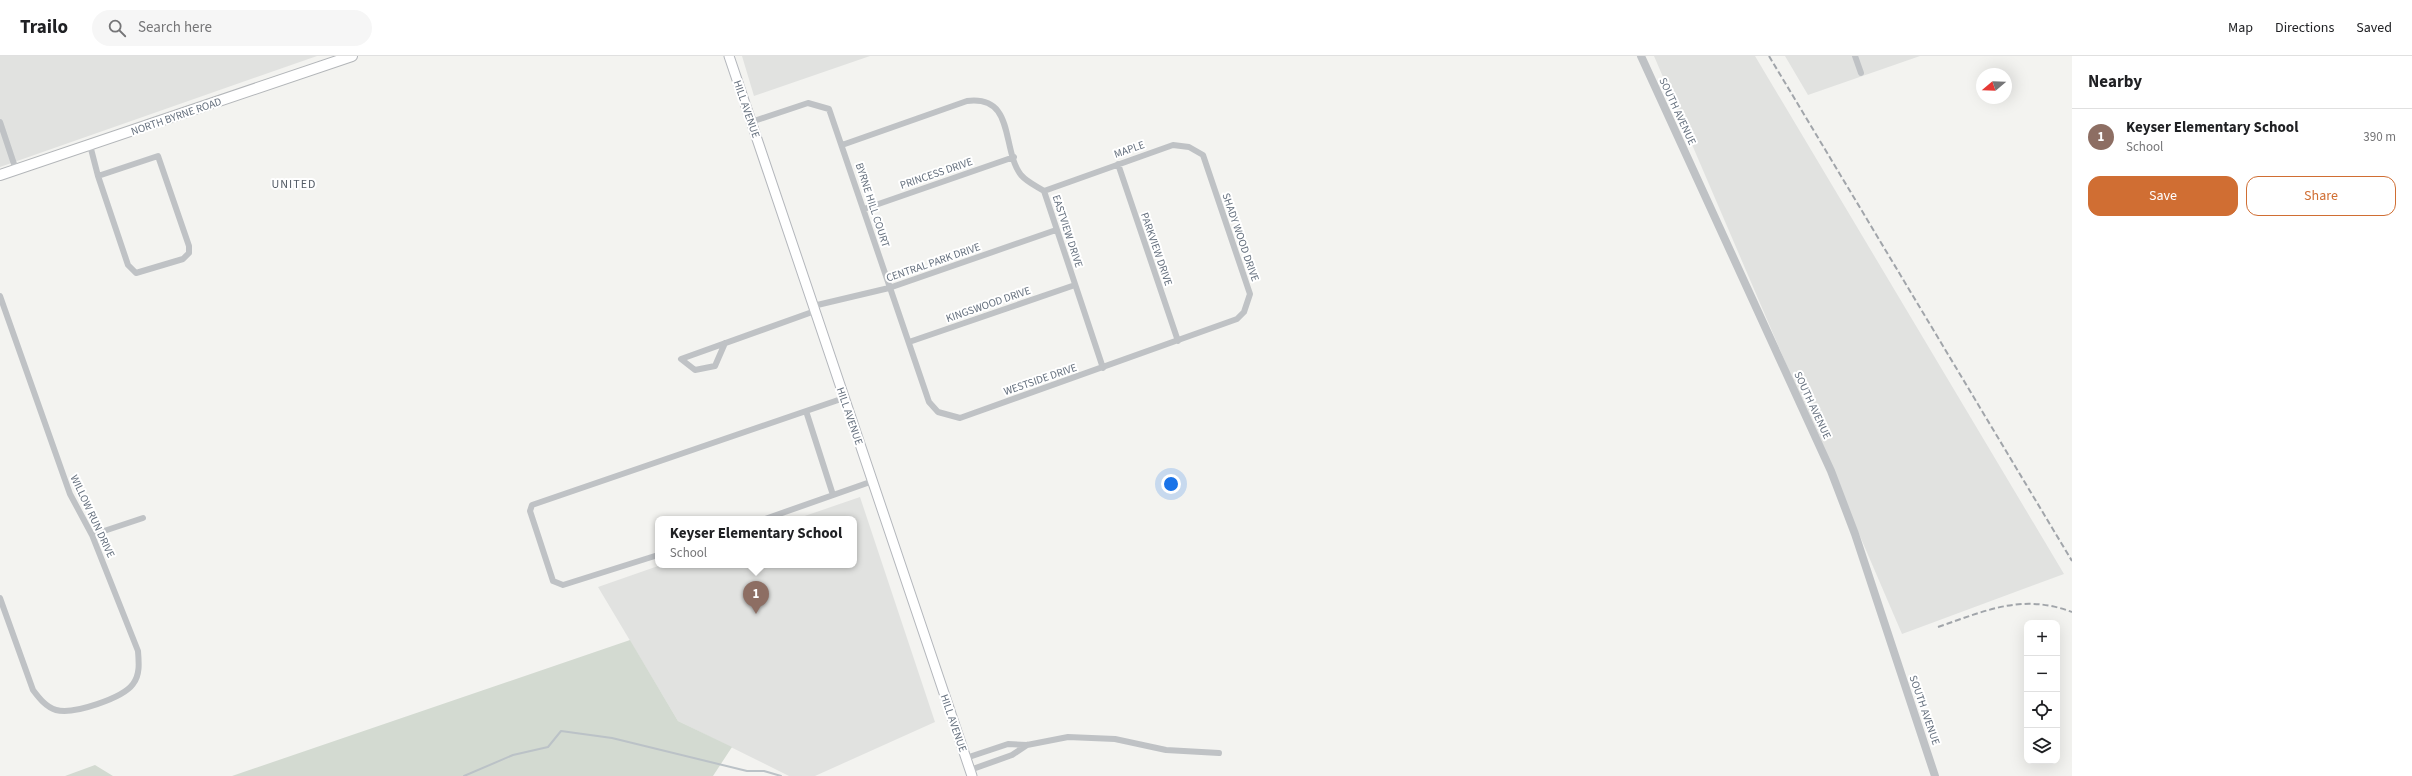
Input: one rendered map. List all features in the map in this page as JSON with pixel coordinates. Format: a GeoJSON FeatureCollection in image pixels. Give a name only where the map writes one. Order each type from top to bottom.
{"type":"FeatureCollection","features":[{"type":"Feature","properties":{"kind":"main road","name":"NORTH BYRNE ROAD"},"geometry":{"type":"LineString","coordinates":[[0,176],[352,56]]}},
{"type":"Feature","properties":{"kind":"main road","name":"HILL AVENUE"},"geometry":{"type":"LineString","coordinates":[[729,56],[971,773]]}},
{"type":"Feature","properties":{"kind":"street","name":"SOUTH AVENUE"},"geometry":{"type":"LineString","coordinates":[[1641,56],[1831,471],[1855,534],[1935,776]]}},
{"type":"Feature","properties":{"kind":"street"},"geometry":{"type":"LineString","coordinates":[[1855,56],[1860,73]]}},
{"type":"Feature","properties":{"kind":"street","name":"EASTVIEW DRIVE"},"geometry":{"type":"LineString","coordinates":[[842,145],[967,101],[979,100],[992,104],[1000,115],[1021,174],[1044,191],[1103,368]]}},
{"type":"Feature","properties":{"kind":"street","name":"BYRNE HILL COURT"},"geometry":{"type":"LineString","coordinates":[[751,122],[808,103],[829,109],[923,386]]}},
{"type":"Feature","properties":{"kind":"street"},"geometry":{"type":"LineString","coordinates":[[0,122],[16,170]]}},
{"type":"Feature","properties":{"kind":"street"},"geometry":{"type":"LineString","coordinates":[[90,145],[98,176],[131,270],[142,273],[183,259],[188,253],[189,246],[158,156],[98,176]]}},
{"type":"Feature","properties":{"kind":"street","name":"MAPLE"},"geometry":{"type":"LineString","coordinates":[[1044,191],[1173,145],[1189,147],[1202,155],[1209,173]]}},
{"type":"Feature","properties":{"kind":"street","name":"PRINCESS DRIVE"},"geometry":{"type":"LineString","coordinates":[[864,209],[1014,156]]}},
{"type":"Feature","properties":{"kind":"street","name":"PARKVIEW DRIVE"},"geometry":{"type":"LineString","coordinates":[[1118,164],[1178,341]]}},
{"type":"Feature","properties":{"kind":"street","name":"SHADY WOOD DRIVE"},"geometry":{"type":"LineString","coordinates":[[1178,341],[1228,322],[1244,312],[1250,294],[1209,173]]}},
{"type":"Feature","properties":{"kind":"street","name":"CENTRAL PARK DRIVE"},"geometry":{"type":"LineString","coordinates":[[725,343],[715,366],[695,370],[681,359],[814,309],[889,288],[1056,230]]}},
{"type":"Feature","properties":{"kind":"street","name":"KINGSWOOD DRIVE"},"geometry":{"type":"LineString","coordinates":[[909,342],[1075,285]]}},
{"type":"Feature","properties":{"kind":"street","name":"WILLOW RUN DRIVE"},"geometry":{"type":"LineString","coordinates":[[0,296],[70,494],[92,535],[138,651],[139,668],[133,684],[123,694],[75,711],[56,710],[41,700],[34,690],[0,598]]}},
{"type":"Feature","properties":{"kind":"street","name":"WESTSIDE DRIVE"},"geometry":{"type":"LineString","coordinates":[[923,386],[929,402],[938,412],[960,418],[1178,341]]}},
{"type":"Feature","properties":{"kind":"street"},"geometry":{"type":"LineString","coordinates":[[655,556],[563,585],[553,581],[530,511],[532,505],[844,398]]}},
{"type":"Feature","properties":{"kind":"street"},"geometry":{"type":"LineString","coordinates":[[806,411],[833,495]]}},
{"type":"Feature","properties":{"kind":"street"},"geometry":{"type":"LineString","coordinates":[[773,516],[873,481]]}},
{"type":"Feature","properties":{"kind":"street"},"geometry":{"type":"LineString","coordinates":[[92,535],[143,518]]}},
{"type":"Feature","properties":{"kind":"street"},"geometry":{"type":"LineString","coordinates":[[966,758],[1008,744],[1027,745],[1068,737],[1115,739],[1166,750],[1219,753]]}},
{"type":"Feature","properties":{"kind":"street"},"geometry":{"type":"LineString","coordinates":[[971,773],[1012,755],[1027,745]]}},
{"type":"Feature","properties":{"kind":"shaded area"},"geometry":{"type":"Polygon","coordinates":[[[0,56],[317,56],[0,167],[0,56]]]}},
{"type":"Feature","properties":{"kind":"shaded area"},"geometry":{"type":"Polygon","coordinates":[[[742,56],[870,56],[754,96],[742,56]]]}},
{"type":"Feature","properties":{"kind":"shaded area"},"geometry":{"type":"Polygon","coordinates":[[[1654,56],[1755,56],[2064,574],[1902,634],[1654,56]]]}},
{"type":"Feature","properties":{"kind":"shaded area"},"geometry":{"type":"Polygon","coordinates":[[[1785,56],[1920,56],[1808,95],[1785,56]]]}},
{"type":"Feature","properties":{"kind":"shaded area"},"geometry":{"type":"Polygon","coordinates":[[[860,497],[935,722],[815,776],[789,776],[678,721],[598,587],[655,567],[857,568],[857,516],[805,516],[860,497]]]}},
{"type":"Feature","properties":{"kind":"shaded area"},"geometry":{"type":"Polygon","coordinates":[[[630,640],[678,721],[732,747],[713,776],[232,776],[630,640]]]}},
{"type":"Feature","properties":{"kind":"shaded area"},"geometry":{"type":"Polygon","coordinates":[[[95,765],[113,776],[65,776],[95,765]]]}},
{"type":"Feature","properties":{"kind":"waterway"},"geometry":{"type":"LineString","coordinates":[[464,776],[513,755],[548,747],[561,731],[612,738],[747,771],[764,771],[781,776]]}},
{"type":"Feature","properties":{"kind":"railway"},"geometry":{"type":"LineString","coordinates":[[1769,56],[2072,561]]}},
{"type":"Feature","properties":{"kind":"railway"},"geometry":{"type":"LineString","coordinates":[[1938,627],[1988,610],[2020,604],[2037,604],[2072,612]]}},
{"type":"Feature","properties":{"kind":"place","name":"Keyser Elementary School"},"geometry":{"type":"Point","coordinates":[756,614]}},
{"type":"Feature","properties":{"kind":"district","name":"UNITED"},"geometry":{"type":"Point","coordinates":[294,184]}}]}
